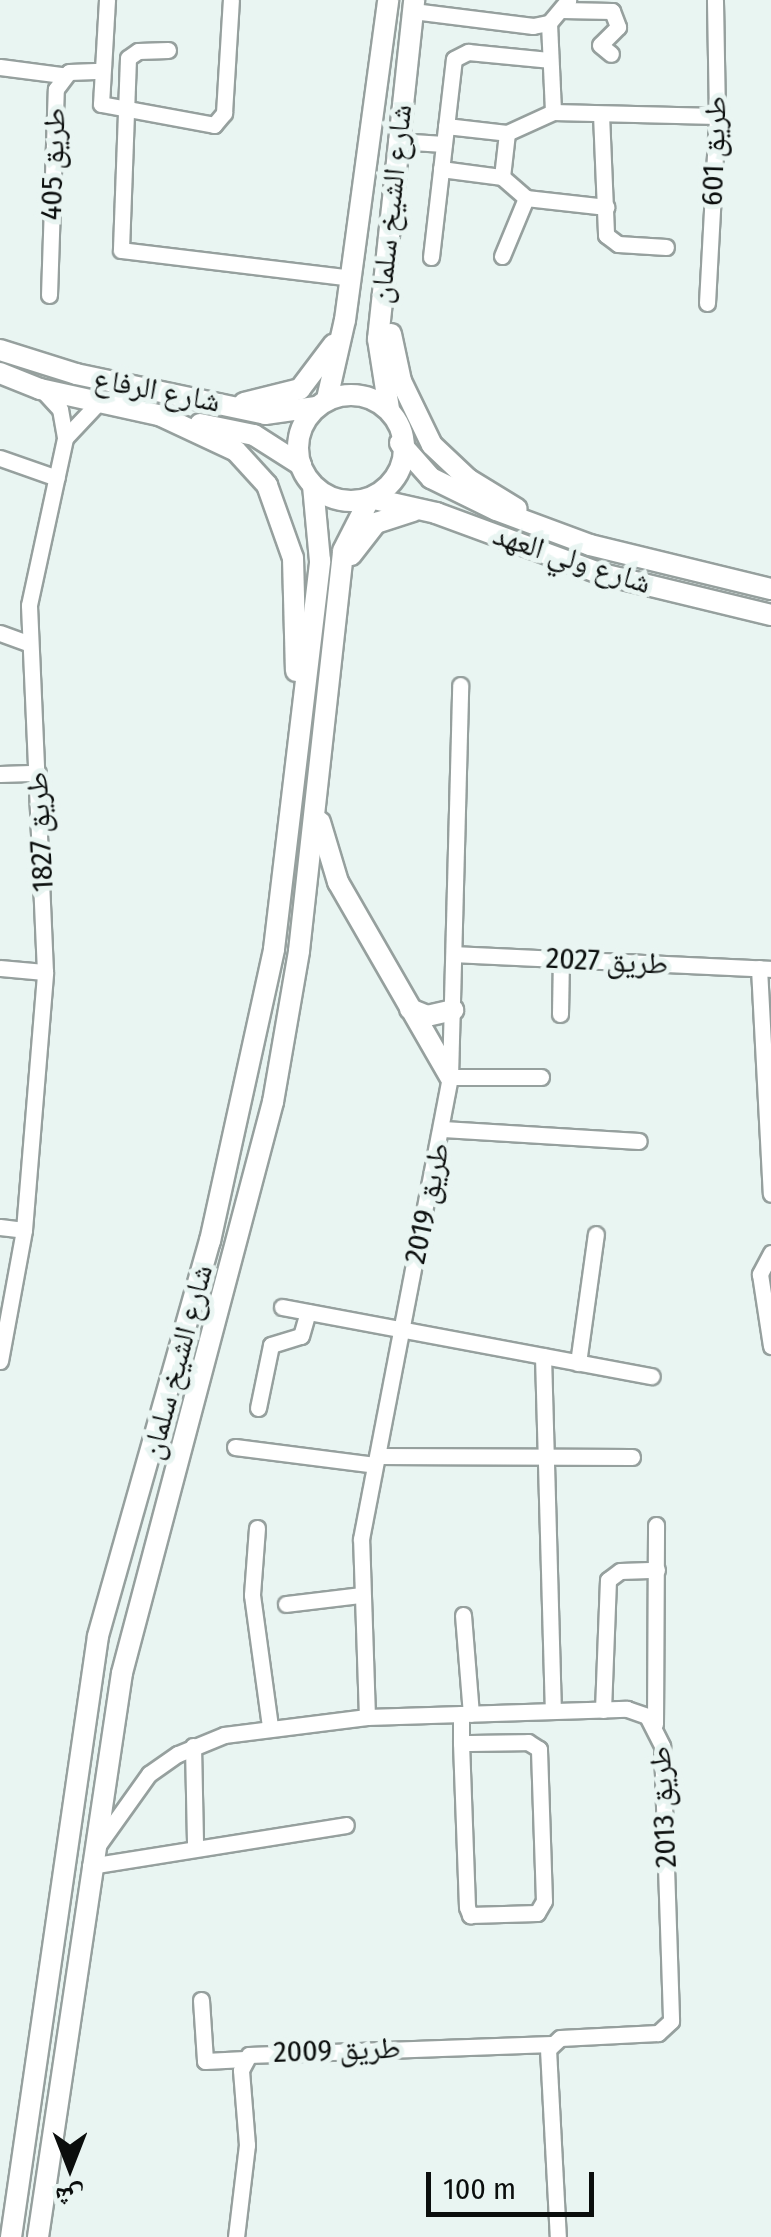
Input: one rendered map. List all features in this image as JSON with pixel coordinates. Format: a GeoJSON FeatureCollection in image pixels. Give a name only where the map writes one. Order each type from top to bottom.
{"type":"FeatureCollection","features":[{"type":"Feature","properties":{"kind":"main road","name":"شارع الشيخ سلمان"},"geometry":{"type":"LineString","coordinates":[[321,403],[345,320],[352,278],[388,0]]}},
{"type":"Feature","properties":{"kind":"main road","name":"شارع الشيخ سلمان"},"geometry":{"type":"LineString","coordinates":[[389,408],[378,338],[413,6]]}},
{"type":"Feature","properties":{"kind":"main road"},"geometry":{"type":"LineString","coordinates":[[383,282],[401,381],[432,445],[468,479],[547,530]]}},
{"type":"Feature","properties":{"kind":"main road"},"geometry":{"type":"LineString","coordinates":[[232,405],[300,390],[325,362],[345,320]]}},
{"type":"Feature","properties":{"kind":"main road","name":"شارع الرفاع"},"geometry":{"type":"LineString","coordinates":[[0,350],[76,374],[275,415],[321,403]]}},
{"type":"Feature","properties":{"kind":"main road","name":"شارع الرفاع"},"geometry":{"type":"LineString","coordinates":[[0,373],[40,389],[254,435],[302,465]]}},
{"type":"Feature","properties":{"kind":"main road"},"geometry":{"type":"LineString","coordinates":[[356,392],[389,408],[400,443],[395,471],[371,500],[345,504],[313,485],[302,465],[321,403],[356,392]]}},
{"type":"Feature","properties":{"kind":"main road"},"geometry":{"type":"LineString","coordinates":[[158,416],[236,451],[278,507],[293,558],[298,742]]}},
{"type":"Feature","properties":{"kind":"main road","name":"شارع ولي العهد"},"geometry":{"type":"LineString","coordinates":[[400,443],[420,470],[454,492],[547,530],[771,588]]}},
{"type":"Feature","properties":{"kind":"main road","name":"شارع الشيخ سلمان"},"geometry":{"type":"LineString","coordinates":[[11,2237],[86,1697],[248,1080],[274,949],[321,546],[313,485]]}},
{"type":"Feature","properties":{"kind":"main road","name":"شارع الشيخ سلمان"},"geometry":{"type":"LineString","coordinates":[[38,2237],[90,1866],[135,1617],[269,1118],[300,951],[335,610],[346,540],[371,500]]}},
{"type":"Feature","properties":{"kind":"main road","name":"شارع ولي العهد"},"geometry":{"type":"LineString","coordinates":[[371,500],[436,513],[602,574],[771,615]]}},
{"type":"Feature","properties":{"kind":"main road"},"geometry":{"type":"LineString","coordinates":[[335,610],[361,537],[395,514],[436,513]]}},
{"type":"Feature","properties":{"kind":"main road"},"geometry":{"type":"LineString","coordinates":[[317,801],[338,882],[450,1077]]}},
{"type":"Feature","properties":{"kind":"main road"},"geometry":{"type":"LineString","coordinates":[[410,1009],[426,1016],[453,1010]]}},
{"type":"Feature","properties":{"kind":"street"},"geometry":{"type":"LineString","coordinates":[[107,0],[101,104],[130,114],[214,125],[224,113],[231,0]]}},
{"type":"Feature","properties":{"kind":"street","name":"طريق 601"},"geometry":{"type":"LineString","coordinates":[[707,302],[717,116],[715,0]]}},
{"type":"Feature","properties":{"kind":"street"},"geometry":{"type":"LineString","coordinates":[[413,6],[532,26],[548,22],[565,5],[612,11],[618,27],[600,45],[611,54]]}},
{"type":"Feature","properties":{"kind":"street"},"geometry":{"type":"LineString","coordinates":[[548,22],[553,112]]}},
{"type":"Feature","properties":{"kind":"street"},"geometry":{"type":"LineString","coordinates":[[168,50],[131,53],[121,250],[352,278]]}},
{"type":"Feature","properties":{"kind":"street"},"geometry":{"type":"LineString","coordinates":[[431,257],[446,126],[460,53],[549,60]]}},
{"type":"Feature","properties":{"kind":"street"},"geometry":{"type":"LineString","coordinates":[[0,67],[62,75]]}},
{"type":"Feature","properties":{"kind":"street","name":"طريق 405"},"geometry":{"type":"LineString","coordinates":[[49,296],[56,89],[62,75],[102,71]]}},
{"type":"Feature","properties":{"kind":"street"},"geometry":{"type":"LineString","coordinates":[[446,126],[507,133],[553,112],[717,116]]}},
{"type":"Feature","properties":{"kind":"street"},"geometry":{"type":"LineString","coordinates":[[602,114],[611,242],[666,247]]}},
{"type":"Feature","properties":{"kind":"street"},"geometry":{"type":"LineString","coordinates":[[502,177],[507,133]]}},
{"type":"Feature","properties":{"kind":"street"},"geometry":{"type":"LineString","coordinates":[[396,141],[444,144]]}},
{"type":"Feature","properties":{"kind":"street"},"geometry":{"type":"LineString","coordinates":[[442,169],[502,177],[526,198],[606,207]]}},
{"type":"Feature","properties":{"kind":"street"},"geometry":{"type":"LineString","coordinates":[[502,256],[526,198]]}},
{"type":"Feature","properties":{"kind":"street"},"geometry":{"type":"LineString","coordinates":[[40,389],[60,409],[65,438]]}},
{"type":"Feature","properties":{"kind":"street"},"geometry":{"type":"LineString","coordinates":[[65,438],[98,403]]}},
{"type":"Feature","properties":{"kind":"street","name":"طريق 1827"},"geometry":{"type":"LineString","coordinates":[[0,1361],[24,1230],[46,972],[29,605],[65,438]]}},
{"type":"Feature","properties":{"kind":"street"},"geometry":{"type":"LineString","coordinates":[[0,458],[57,478]]}},
{"type":"Feature","properties":{"kind":"street"},"geometry":{"type":"LineString","coordinates":[[0,633],[28,643]]}},
{"type":"Feature","properties":{"kind":"street","name":"طريق 2019"},"geometry":{"type":"LineString","coordinates":[[367,1716],[361,1539],[450,1077],[460,685]]}},
{"type":"Feature","properties":{"kind":"street"},"geometry":{"type":"LineString","coordinates":[[0,774],[38,773]]}},
{"type":"Feature","properties":{"kind":"street","name":"طريق 2027"},"geometry":{"type":"LineString","coordinates":[[454,954],[765,969],[771,1194]]}},
{"type":"Feature","properties":{"kind":"street"},"geometry":{"type":"LineString","coordinates":[[560,1014],[561,959]]}},
{"type":"Feature","properties":{"kind":"street"},"geometry":{"type":"LineString","coordinates":[[0,968],[46,972]]}},
{"type":"Feature","properties":{"kind":"street"},"geometry":{"type":"LineString","coordinates":[[450,1077],[541,1077]]}},
{"type":"Feature","properties":{"kind":"street"},"geometry":{"type":"LineString","coordinates":[[443,1129],[640,1141]]}},
{"type":"Feature","properties":{"kind":"street"},"geometry":{"type":"LineString","coordinates":[[0,1227],[24,1230]]}},
{"type":"Feature","properties":{"kind":"street"},"geometry":{"type":"LineString","coordinates":[[578,1362],[596,1234]]}},
{"type":"Feature","properties":{"kind":"street"},"geometry":{"type":"LineString","coordinates":[[771,1253],[760,1274],[771,1346]]}},
{"type":"Feature","properties":{"kind":"street"},"geometry":{"type":"LineString","coordinates":[[282,1307],[652,1376]]}},
{"type":"Feature","properties":{"kind":"street"},"geometry":{"type":"LineString","coordinates":[[258,1408],[271,1346],[301,1336],[308,1312]]}},
{"type":"Feature","properties":{"kind":"street"},"geometry":{"type":"LineString","coordinates":[[543,1356],[553,1711]]}},
{"type":"Feature","properties":{"kind":"street"},"geometry":{"type":"LineString","coordinates":[[235,1447],[376,1460],[632,1457]]}},
{"type":"Feature","properties":{"kind":"street"},"geometry":{"type":"LineString","coordinates":[[655,1724],[656,1524]]}},
{"type":"Feature","properties":{"kind":"street"},"geometry":{"type":"LineString","coordinates":[[257,1528],[252,1595],[270,1726]]}},
{"type":"Feature","properties":{"kind":"street"},"geometry":{"type":"LineString","coordinates":[[604,1710],[608,1580],[620,1571],[657,1570]]}},
{"type":"Feature","properties":{"kind":"street"},"geometry":{"type":"LineString","coordinates":[[286,1604],[360,1594]]}},
{"type":"Feature","properties":{"kind":"street"},"geometry":{"type":"LineString","coordinates":[[461,1743],[528,1742],[539,1749],[544,1901],[537,1913],[470,1915],[461,1743],[466,1714],[463,1615]]}},
{"type":"Feature","properties":{"kind":"street","name":"طريق 2013"},"geometry":{"type":"LineString","coordinates":[[90,1866],[102,1836],[149,1774],[193,1746],[270,1726],[367,1716],[637,1711],[655,1724],[662,1746],[671,2021],[658,2033],[551,2044]]}},
{"type":"Feature","properties":{"kind":"street"},"geometry":{"type":"LineString","coordinates":[[193,1746],[195,1844]]}},
{"type":"Feature","properties":{"kind":"street"},"geometry":{"type":"LineString","coordinates":[[90,1866],[195,1844],[346,1825]]}},
{"type":"Feature","properties":{"kind":"street"},"geometry":{"type":"LineString","coordinates":[[102,1836],[127,1856]]}},
{"type":"Feature","properties":{"kind":"street"},"geometry":{"type":"LineString","coordinates":[[200,2000],[205,2061],[246,2059]]}},
{"type":"Feature","properties":{"kind":"street"},"geometry":{"type":"LineString","coordinates":[[551,2044],[558,2237]]}},
{"type":"Feature","properties":{"kind":"street","name":"طريق 2009"},"geometry":{"type":"LineString","coordinates":[[236,2237],[247,2145],[246,2059],[256,2052],[551,2044]]}}]}
